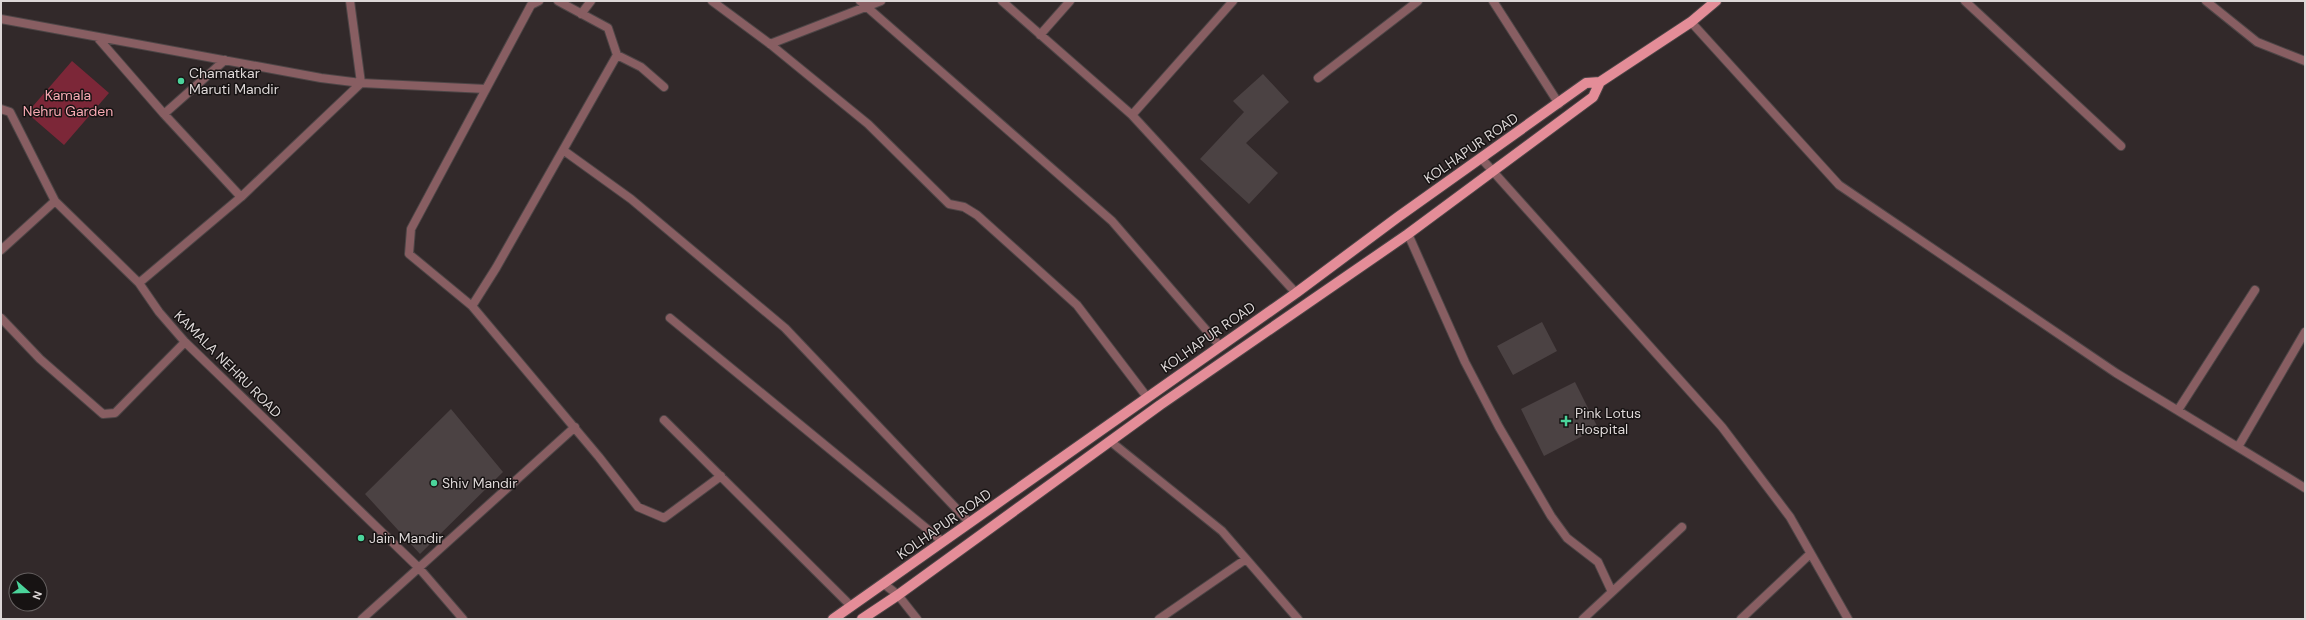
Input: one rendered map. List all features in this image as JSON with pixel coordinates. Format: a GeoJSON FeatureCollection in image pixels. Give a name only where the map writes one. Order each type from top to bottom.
{"type":"FeatureCollection","features":[{"type":"Feature","properties":{"kind":"main road","name":"KOLHAPUR ROAD"},"geometry":{"type":"LineString","coordinates":[[833,619],[1296,293],[1586,83],[1600,82],[1691,22],[1716,1]]}},
{"type":"Feature","properties":{"kind":"main road","name":"KOLHAPUR ROAD"},"geometry":{"type":"LineString","coordinates":[[862,619],[898,595],[1110,441],[1408,234],[1593,97],[1600,82]]}},
{"type":"Feature","properties":{"kind":"street"},"geometry":{"type":"LineString","coordinates":[[350,1],[360,83]]}},
{"type":"Feature","properties":{"kind":"street"},"geometry":{"type":"LineString","coordinates":[[539,1],[531,6],[411,229],[409,254],[472,306],[575,427],[638,507],[664,518],[720,476]]}},
{"type":"Feature","properties":{"kind":"street"},"geometry":{"type":"LineString","coordinates":[[558,1],[608,28],[617,55],[641,67],[664,87]]}},
{"type":"Feature","properties":{"kind":"street"},"geometry":{"type":"LineString","coordinates":[[581,14],[591,1]]}},
{"type":"Feature","properties":{"kind":"street"},"geometry":{"type":"LineString","coordinates":[[712,1],[770,44],[868,124],[949,204],[964,207],[977,215],[1077,306],[1147,397]]}},
{"type":"Feature","properties":{"kind":"street"},"geometry":{"type":"LineString","coordinates":[[770,44],[863,4],[881,1]]}},
{"type":"Feature","properties":{"kind":"street"},"geometry":{"type":"LineString","coordinates":[[1002,1],[1132,115],[1296,293]]}},
{"type":"Feature","properties":{"kind":"street"},"geometry":{"type":"LineString","coordinates":[[1040,35],[1070,1]]}},
{"type":"Feature","properties":{"kind":"street"},"geometry":{"type":"LineString","coordinates":[[1132,115],[1233,1]]}},
{"type":"Feature","properties":{"kind":"street"},"geometry":{"type":"LineString","coordinates":[[1318,78],[1418,1]]}},
{"type":"Feature","properties":{"kind":"street"},"geometry":{"type":"LineString","coordinates":[[1494,1],[1559,104]]}},
{"type":"Feature","properties":{"kind":"street"},"geometry":{"type":"LineString","coordinates":[[1965,1],[2121,146]]}},
{"type":"Feature","properties":{"kind":"street"},"geometry":{"type":"LineString","coordinates":[[2206,1],[2257,42],[2305,61]]}},
{"type":"Feature","properties":{"kind":"street"},"geometry":{"type":"LineString","coordinates":[[863,4],[1112,221],[1220,346]]}},
{"type":"Feature","properties":{"kind":"street"},"geometry":{"type":"LineString","coordinates":[[1,19],[360,83],[486,89]]}},
{"type":"Feature","properties":{"kind":"street"},"geometry":{"type":"LineString","coordinates":[[1691,22],[1839,185],[2116,373],[2305,488]]}},
{"type":"Feature","properties":{"kind":"street"},"geometry":{"type":"LineString","coordinates":[[97,37],[164,114],[241,197]]}},
{"type":"Feature","properties":{"kind":"street"},"geometry":{"type":"LineString","coordinates":[[472,306],[496,268],[617,55]]}},
{"type":"Feature","properties":{"kind":"street"},"geometry":{"type":"LineString","coordinates":[[164,114],[225,60]]}},
{"type":"Feature","properties":{"kind":"street"},"geometry":{"type":"LineString","coordinates":[[138,284],[241,197],[360,83]]}},
{"type":"Feature","properties":{"kind":"street","name":"KAMALA NEHRU ROAD"},"geometry":{"type":"LineString","coordinates":[[1,109],[10,112],[55,201],[138,284],[159,312],[185,342],[419,568],[464,619]]}},
{"type":"Feature","properties":{"kind":"street"},"geometry":{"type":"LineString","coordinates":[[563,150],[631,199],[785,328],[970,523]]}},
{"type":"Feature","properties":{"kind":"street"},"geometry":{"type":"LineString","coordinates":[[1482,158],[1722,427],[1790,517],[1848,619]]}},
{"type":"Feature","properties":{"kind":"street"},"geometry":{"type":"LineString","coordinates":[[1,250],[55,201]]}},
{"type":"Feature","properties":{"kind":"street"},"geometry":{"type":"LineString","coordinates":[[1408,234],[1465,362],[1499,428],[1551,516],[1567,538],[1598,562],[1612,592]]}},
{"type":"Feature","properties":{"kind":"street"},"geometry":{"type":"LineString","coordinates":[[2178,410],[2255,290]]}},
{"type":"Feature","properties":{"kind":"street"},"geometry":{"type":"LineString","coordinates":[[1,318],[40,358],[103,414],[115,413],[185,342]]}},
{"type":"Feature","properties":{"kind":"street"},"geometry":{"type":"LineString","coordinates":[[670,318],[943,542]]}},
{"type":"Feature","properties":{"kind":"street"},"geometry":{"type":"LineString","coordinates":[[2238,447],[2305,332]]}},
{"type":"Feature","properties":{"kind":"street"},"geometry":{"type":"LineString","coordinates":[[664,420],[851,606]]}},
{"type":"Feature","properties":{"kind":"street"},"geometry":{"type":"LineString","coordinates":[[362,619],[575,427]]}},
{"type":"Feature","properties":{"kind":"street"},"geometry":{"type":"LineString","coordinates":[[1110,441],[1222,531],[1298,619]]}},
{"type":"Feature","properties":{"kind":"street"},"geometry":{"type":"LineString","coordinates":[[1583,619],[1682,527]]}},
{"type":"Feature","properties":{"kind":"street"},"geometry":{"type":"LineString","coordinates":[[1741,619],[1810,554]]}},
{"type":"Feature","properties":{"kind":"street"},"geometry":{"type":"LineString","coordinates":[[1159,619],[1246,558]]}},
{"type":"Feature","properties":{"kind":"street"},"geometry":{"type":"LineString","coordinates":[[884,584],[898,595],[916,619]]}},
{"type":"Feature","properties":{"kind":"green space","name":"Kamala Nehru Garden"},"geometry":{"type":"Polygon","coordinates":[[[72,61],[109,93],[64,145],[27,113],[72,61]]]}},
{"type":"Feature","properties":{"kind":"building"},"geometry":{"type":"Polygon","coordinates":[[[1263,74],[1289,102],[1246,143],[1278,173],[1249,204],[1200,159],[1244,112],[1233,101],[1263,74]]]}},
{"type":"Feature","properties":{"kind":"building"},"geometry":{"type":"Polygon","coordinates":[[[1542,322],[1557,351],[1513,375],[1497,346],[1542,322]]]}},
{"type":"Feature","properties":{"kind":"building"},"geometry":{"type":"Polygon","coordinates":[[[1575,382],[1598,428],[1544,456],[1521,409],[1575,382]]]}},
{"type":"Feature","properties":{"kind":"building","name":"Shiv Mandir"},"geometry":{"type":"Polygon","coordinates":[[[451,409],[503,472],[420,554],[365,494],[451,409]]]}},
{"type":"Feature","properties":{"kind":"place","name":"Chamatkar Maruti Mandir"},"geometry":{"type":"Point","coordinates":[181,81]}},
{"type":"Feature","properties":{"kind":"place","name":"Pink Lotus Hospital"},"geometry":{"type":"Point","coordinates":[1566,421]}},
{"type":"Feature","properties":{"kind":"place","name":"Shiv Mandir"},"geometry":{"type":"Point","coordinates":[434,483]}},
{"type":"Feature","properties":{"kind":"place","name":"Jain Mandir"},"geometry":{"type":"Point","coordinates":[361,538]}}]}
